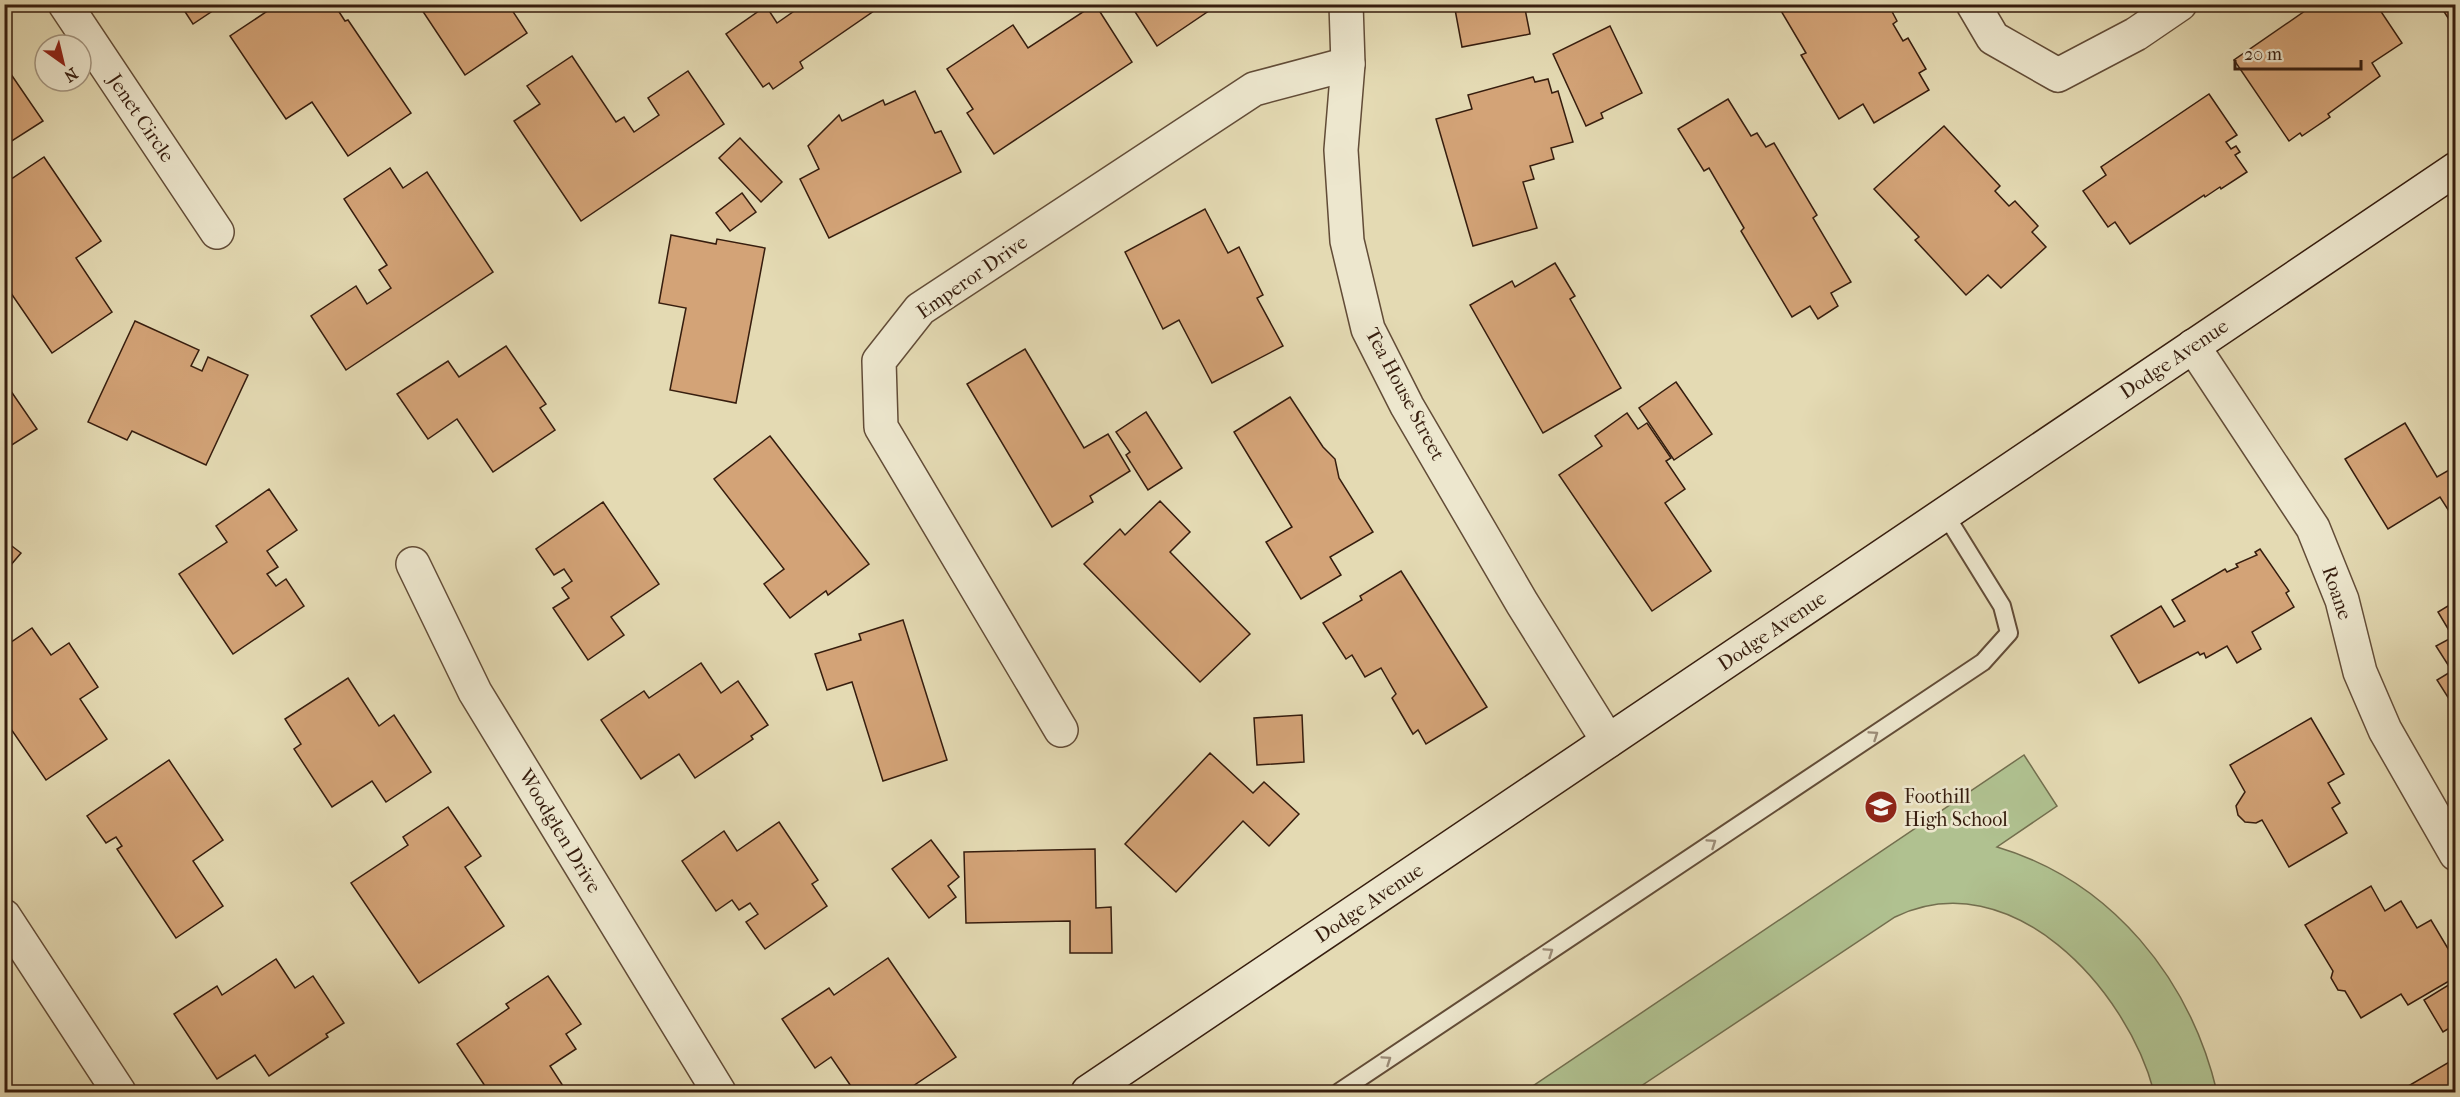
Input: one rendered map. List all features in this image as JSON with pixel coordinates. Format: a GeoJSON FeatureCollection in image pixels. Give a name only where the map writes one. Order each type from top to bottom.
{"type":"FeatureCollection","features":[{"type":"Feature","properties":{"kind":"street","name":"Jenet Circle"},"geometry":{"type":"LineString","coordinates":[[65,4],[217,232]]}},
{"type":"Feature","properties":{"kind":"street","name":"Tea House Street"},"geometry":{"type":"LineString","coordinates":[[1346,4],[1348,64],[1341,150],[1346,230],[1368,329],[1407,406],[1522,603],[1608,741]]}},
{"type":"Feature","properties":{"kind":"street"},"geometry":{"type":"LineString","coordinates":[[1973,4],[1993,38],[2058,75],[2136,34],[2180,4]]}},
{"type":"Feature","properties":{"kind":"street","name":"Emperor Drive"},"geometry":{"type":"LineString","coordinates":[[1061,730],[881,427],[879,361],[920,309],[1254,89],[1348,64]]}},
{"type":"Feature","properties":{"kind":"street","name":"Dodge Avenue"},"geometry":{"type":"LineString","coordinates":[[1088,1092],[2456,169]]}},
{"type":"Feature","properties":{"kind":"street","name":"Roane"},"geometry":{"type":"LineString","coordinates":[[2193,346],[2313,528],[2342,600],[2360,672],[2385,730],[2456,854]]}},
{"type":"Feature","properties":{"kind":"street","name":"Woodglen Drive"},"geometry":{"type":"LineString","coordinates":[[413,564],[475,692],[719,1092]]}},
{"type":"Feature","properties":{"kind":"street"},"geometry":{"type":"LineString","coordinates":[[4,916],[119,1092]]}},
{"type":"Feature","properties":{"kind":"lane"},"geometry":{"type":"LineString","coordinates":[[1339,1092],[1983,662],[2009,633],[2002,606],[1945,514]]}},
{"type":"Feature","properties":{"kind":"green space"},"geometry":{"type":"Polygon","coordinates":[[[2024,755],[2057,806],[1997,847],[2038,863],[2076,884],[2110,910],[2140,940],[2166,974],[2187,1011],[2205,1050],[2217,1092],[2154,1092],[2140,1053],[2118,1013],[2091,977],[2058,945],[2021,921],[1981,906],[1938,904],[1895,917],[1632,1092],[1524,1092],[2024,755]]]}},
{"type":"Feature","properties":{"kind":"building"},"geometry":{"type":"Polygon","coordinates":[[[180,4],[223,4],[193,24],[180,4]]]}},
{"type":"Feature","properties":{"kind":"building"},"geometry":{"type":"Polygon","coordinates":[[[278,4],[334,4],[345,21],[348,20],[411,113],[348,156],[312,102],[286,119],[230,36],[278,4]]]}},
{"type":"Feature","properties":{"kind":"building"},"geometry":{"type":"Polygon","coordinates":[[[418,4],[508,4],[527,33],[465,75],[418,4]]]}},
{"type":"Feature","properties":{"kind":"building"},"geometry":{"type":"Polygon","coordinates":[[[799,4],[884,4],[800,62],[803,68],[773,89],[769,83],[763,87],[726,34],[766,6],[777,23],[800,7],[799,4]]]}},
{"type":"Feature","properties":{"kind":"building"},"geometry":{"type":"Polygon","coordinates":[[[1095,4],[1132,62],[994,154],[967,113],[973,109],[947,69],[1013,25],[1028,48],[1095,4]]]}},
{"type":"Feature","properties":{"kind":"building"},"geometry":{"type":"Polygon","coordinates":[[[1130,4],[1219,4],[1157,46],[1130,4]]]}},
{"type":"Feature","properties":{"kind":"building"},"geometry":{"type":"Polygon","coordinates":[[[1454,4],[1524,4],[1530,34],[1462,47],[1454,4]]]}},
{"type":"Feature","properties":{"kind":"building"},"geometry":{"type":"Polygon","coordinates":[[[1777,4],[1888,4],[1897,21],[1893,24],[1903,41],[1908,38],[1926,69],[1919,73],[1929,90],[1874,123],[1863,104],[1839,119],[1801,55],[1806,53],[1777,4]]]}},
{"type":"Feature","properties":{"kind":"building"},"geometry":{"type":"Polygon","coordinates":[[[2315,4],[2329,4],[2331,7],[2333,4],[2376,4],[2402,43],[2372,63],[2380,76],[2328,114],[2330,117],[2302,136],[2300,133],[2289,141],[2234,60],[2315,4]]]}},
{"type":"Feature","properties":{"kind":"building"},"geometry":{"type":"Polygon","coordinates":[[[2439,4],[2456,4],[2456,26],[2454,27],[2439,4]]]}},
{"type":"Feature","properties":{"kind":"building"},"geometry":{"type":"Polygon","coordinates":[[[1610,26],[1642,93],[1601,113],[1603,118],[1586,126],[1553,54],[1610,26]]]}},
{"type":"Feature","properties":{"kind":"building"},"geometry":{"type":"Polygon","coordinates":[[[572,56],[616,122],[624,117],[634,132],[659,115],[648,98],[688,71],[724,124],[581,221],[514,121],[540,104],[527,86],[572,56]]]}},
{"type":"Feature","properties":{"kind":"building"},"geometry":{"type":"Polygon","coordinates":[[[4,64],[43,121],[4,146],[4,64]]]}},
{"type":"Feature","properties":{"kind":"building"},"geometry":{"type":"Polygon","coordinates":[[[1533,77],[1535,82],[1548,79],[1552,93],[1558,91],[1573,142],[1551,148],[1554,159],[1530,166],[1534,179],[1523,182],[1537,228],[1473,246],[1436,119],[1472,109],[1468,95],[1533,77]]]}},
{"type":"Feature","properties":{"kind":"building"},"geometry":{"type":"Polygon","coordinates":[[[915,91],[935,133],[941,131],[961,172],[829,238],[800,179],[819,169],[808,146],[839,115],[842,121],[883,100],[885,105],[915,91]]]}},
{"type":"Feature","properties":{"kind":"building"},"geometry":{"type":"Polygon","coordinates":[[[2209,94],[2237,135],[2226,142],[2231,149],[2236,146],[2240,152],[2235,155],[2247,172],[2221,189],[2220,187],[2205,197],[2204,195],[2130,244],[2115,222],[2108,227],[2083,191],[2106,175],[2101,167],[2209,94]]]}},
{"type":"Feature","properties":{"kind":"building"},"geometry":{"type":"Polygon","coordinates":[[[1728,99],[1751,136],[1757,133],[1766,147],[1774,143],[1817,215],[1813,218],[1851,282],[1831,293],[1838,306],[1818,319],[1810,306],[1792,317],[1741,231],[1744,228],[1709,168],[1704,171],[1678,129],[1728,99]]]}},
{"type":"Feature","properties":{"kind":"building"},"geometry":{"type":"Polygon","coordinates":[[[1944,126],[2000,186],[1995,191],[2009,206],[2015,201],[2038,226],[2032,232],[2046,247],[2001,288],[1988,275],[1966,295],[1915,240],[1919,237],[1874,189],[1944,126]]]}},
{"type":"Feature","properties":{"kind":"building"},"geometry":{"type":"Polygon","coordinates":[[[740,138],[782,182],[761,202],[719,158],[740,138]]]}},
{"type":"Feature","properties":{"kind":"building"},"geometry":{"type":"Polygon","coordinates":[[[44,157],[101,241],[76,258],[112,312],[52,353],[4,283],[4,184],[44,157]]]}},
{"type":"Feature","properties":{"kind":"building"},"geometry":{"type":"Polygon","coordinates":[[[390,168],[403,188],[427,172],[493,272],[346,370],[311,316],[356,286],[367,304],[391,288],[379,270],[387,265],[344,199],[390,168]]]}},
{"type":"Feature","properties":{"kind":"building"},"geometry":{"type":"Polygon","coordinates":[[[742,193],[756,212],[730,231],[716,213],[742,193]]]}},
{"type":"Feature","properties":{"kind":"building"},"geometry":{"type":"Polygon","coordinates":[[[1205,209],[1228,253],[1239,247],[1263,295],[1257,298],[1283,346],[1212,383],[1179,320],[1163,329],[1125,252],[1205,209]]]}},
{"type":"Feature","properties":{"kind":"building"},"geometry":{"type":"Polygon","coordinates":[[[671,235],[716,244],[717,239],[765,248],[736,403],[670,390],[686,308],[659,303],[671,235]]]}},
{"type":"Feature","properties":{"kind":"building"},"geometry":{"type":"Polygon","coordinates":[[[1555,263],[1575,296],[1570,299],[1621,388],[1543,433],[1470,305],[1512,281],[1515,287],[1555,263]]]}},
{"type":"Feature","properties":{"kind":"building"},"geometry":{"type":"Polygon","coordinates":[[[135,321],[199,350],[191,366],[202,371],[208,357],[248,375],[206,465],[132,431],[127,440],[88,422],[135,321]]]}},
{"type":"Feature","properties":{"kind":"building"},"geometry":{"type":"Polygon","coordinates":[[[506,346],[546,404],[540,408],[555,430],[493,472],[457,419],[428,439],[397,394],[448,361],[459,377],[506,346]]]}},
{"type":"Feature","properties":{"kind":"building"},"geometry":{"type":"Polygon","coordinates":[[[1025,349],[1084,448],[1108,434],[1130,471],[1090,496],[1093,502],[1052,527],[967,384],[1025,349]]]}},
{"type":"Feature","properties":{"kind":"building"},"geometry":{"type":"Polygon","coordinates":[[[4,381],[37,429],[4,450],[4,381]]]}},
{"type":"Feature","properties":{"kind":"building"},"geometry":{"type":"Polygon","coordinates":[[[1676,382],[1712,434],[1674,460],[1639,408],[1676,382]]]}},
{"type":"Feature","properties":{"kind":"building"},"geometry":{"type":"Polygon","coordinates":[[[1290,397],[1323,447],[1335,459],[1339,478],[1373,532],[1330,557],[1341,575],[1301,599],[1266,542],[1292,527],[1234,432],[1290,397]]]}},
{"type":"Feature","properties":{"kind":"building"},"geometry":{"type":"Polygon","coordinates":[[[1146,412],[1182,468],[1148,490],[1126,455],[1130,452],[1116,432],[1146,412]]]}},
{"type":"Feature","properties":{"kind":"building"},"geometry":{"type":"Polygon","coordinates":[[[1627,413],[1638,429],[1647,423],[1671,458],[1666,461],[1685,489],[1665,503],[1711,571],[1652,611],[1559,475],[1602,446],[1595,436],[1627,413]]]}},
{"type":"Feature","properties":{"kind":"building"},"geometry":{"type":"Polygon","coordinates":[[[2405,423],[2437,477],[2456,466],[2454,519],[2440,497],[2388,529],[2345,459],[2405,423]]]}},
{"type":"Feature","properties":{"kind":"building"},"geometry":{"type":"Polygon","coordinates":[[[770,436],[869,564],[828,595],[826,591],[790,618],[764,584],[784,569],[714,479],[770,436]]]}},
{"type":"Feature","properties":{"kind":"building"},"geometry":{"type":"Polygon","coordinates":[[[269,489],[297,530],[267,551],[278,567],[267,574],[276,586],[286,579],[304,606],[233,654],[179,574],[227,542],[216,526],[269,489]]]}},
{"type":"Feature","properties":{"kind":"building"},"geometry":{"type":"Polygon","coordinates":[[[1160,501],[1190,532],[1170,552],[1250,634],[1200,682],[1084,564],[1120,529],[1125,535],[1160,501]]]}},
{"type":"Feature","properties":{"kind":"building"},"geometry":{"type":"Polygon","coordinates":[[[603,502],[659,584],[611,617],[624,635],[588,660],[553,608],[569,598],[562,588],[572,581],[564,569],[554,575],[536,549],[603,502]]]}},
{"type":"Feature","properties":{"kind":"building"},"geometry":{"type":"Polygon","coordinates":[[[4,540],[21,553],[4,573],[4,540]]]}},
{"type":"Feature","properties":{"kind":"building"},"geometry":{"type":"Polygon","coordinates":[[[2260,549],[2289,591],[2286,593],[2294,607],[2252,632],[2261,649],[2237,663],[2227,646],[2206,658],[2204,653],[2200,655],[2198,652],[2139,683],[2111,636],[2161,606],[2174,627],[2185,621],[2172,600],[2225,569],[2227,572],[2238,567],[2236,564],[2257,555],[2255,552],[2260,549]]]}},
{"type":"Feature","properties":{"kind":"building"},"geometry":{"type":"Polygon","coordinates":[[[1401,571],[1487,707],[1426,744],[1418,730],[1413,734],[1392,698],[1396,694],[1381,668],[1365,677],[1352,655],[1346,659],[1323,623],[1362,600],[1360,596],[1401,571]]]}},
{"type":"Feature","properties":{"kind":"building"},"geometry":{"type":"Polygon","coordinates":[[[2456,601],[2456,710],[2437,680],[2452,671],[2436,646],[2453,637],[2438,612],[2456,601]]]}},
{"type":"Feature","properties":{"kind":"building"},"geometry":{"type":"Polygon","coordinates":[[[903,620],[947,760],[883,781],[852,682],[827,690],[815,654],[861,640],[859,634],[903,620]]]}},
{"type":"Feature","properties":{"kind":"building"},"geometry":{"type":"Polygon","coordinates":[[[32,628],[51,655],[69,643],[98,687],[80,699],[107,739],[46,780],[9,726],[4,730],[4,647],[32,628]]]}},
{"type":"Feature","properties":{"kind":"building"},"geometry":{"type":"Polygon","coordinates":[[[701,663],[721,693],[738,681],[768,725],[751,736],[753,739],[695,778],[679,754],[641,779],[601,720],[644,691],[649,698],[701,663]]]}},
{"type":"Feature","properties":{"kind":"building"},"geometry":{"type":"Polygon","coordinates":[[[348,678],[379,726],[394,715],[431,772],[386,802],[372,781],[332,807],[294,749],[301,744],[285,719],[348,678]]]}},
{"type":"Feature","properties":{"kind":"building"},"geometry":{"type":"Polygon","coordinates":[[[1302,715],[1304,762],[1257,765],[1254,718],[1302,715]]]}},
{"type":"Feature","properties":{"kind":"building"},"geometry":{"type":"Polygon","coordinates":[[[2311,718],[2344,774],[2328,783],[2340,803],[2332,808],[2347,833],[2289,867],[2262,820],[2256,823],[2245,822],[2238,815],[2236,806],[2245,792],[2230,765],[2311,718]]]}},
{"type":"Feature","properties":{"kind":"building"},"geometry":{"type":"Polygon","coordinates":[[[1210,753],[1253,793],[1264,782],[1299,814],[1269,846],[1243,821],[1176,892],[1125,844],[1210,753]]]}},
{"type":"Feature","properties":{"kind":"building"},"geometry":{"type":"Polygon","coordinates":[[[169,760],[223,840],[193,861],[223,906],[176,938],[117,849],[122,846],[116,837],[106,843],[87,816],[169,760]]]}},
{"type":"Feature","properties":{"kind":"building"},"geometry":{"type":"Polygon","coordinates":[[[448,807],[481,856],[465,867],[504,926],[419,983],[351,883],[408,845],[403,837],[448,807]]]}},
{"type":"Feature","properties":{"kind":"building"},"geometry":{"type":"Polygon","coordinates":[[[779,822],[818,880],[812,884],[827,906],[765,949],[746,922],[758,914],[750,903],[739,910],[732,900],[716,911],[682,861],[724,831],[737,851],[779,822]]]}},
{"type":"Feature","properties":{"kind":"building"},"geometry":{"type":"Polygon","coordinates":[[[931,840],[959,877],[948,886],[956,897],[929,918],[892,869],[931,840]]]}},
{"type":"Feature","properties":{"kind":"building"},"geometry":{"type":"Polygon","coordinates":[[[1095,849],[1096,908],[1111,907],[1112,953],[1070,953],[1070,921],[966,923],[964,852],[1095,849]]]}},
{"type":"Feature","properties":{"kind":"building"},"geometry":{"type":"Polygon","coordinates":[[[2371,886],[2385,911],[2401,901],[2417,928],[2431,920],[2456,962],[2456,977],[2408,1005],[2401,994],[2361,1018],[2345,991],[2338,990],[2331,978],[2333,971],[2305,925],[2371,886]]]}},
{"type":"Feature","properties":{"kind":"building"},"geometry":{"type":"Polygon","coordinates":[[[888,958],[956,1057],[904,1092],[855,1092],[831,1057],[815,1068],[782,1019],[829,988],[834,995],[888,958]]]}},
{"type":"Feature","properties":{"kind":"building"},"geometry":{"type":"Polygon","coordinates":[[[276,959],[295,988],[313,976],[344,1023],[326,1034],[328,1037],[269,1076],[255,1055],[217,1079],[174,1014],[217,986],[222,995],[276,959]]]}},
{"type":"Feature","properties":{"kind":"building"},"geometry":{"type":"Polygon","coordinates":[[[548,976],[581,1024],[566,1034],[576,1049],[550,1066],[565,1089],[560,1092],[489,1092],[457,1044],[509,1008],[506,1004],[548,976]]]}},
{"type":"Feature","properties":{"kind":"building"},"geometry":{"type":"Polygon","coordinates":[[[2455,981],[2456,1024],[2443,1032],[2424,1000],[2455,981]]]}},
{"type":"Feature","properties":{"kind":"building"},"geometry":{"type":"Polygon","coordinates":[[[2456,1058],[2456,1092],[2398,1092],[2456,1058]]]}},
{"type":"Feature","properties":{"kind":"place","name":"Foothill High School"},"geometry":{"type":"Point","coordinates":[1881,807]}}]}
